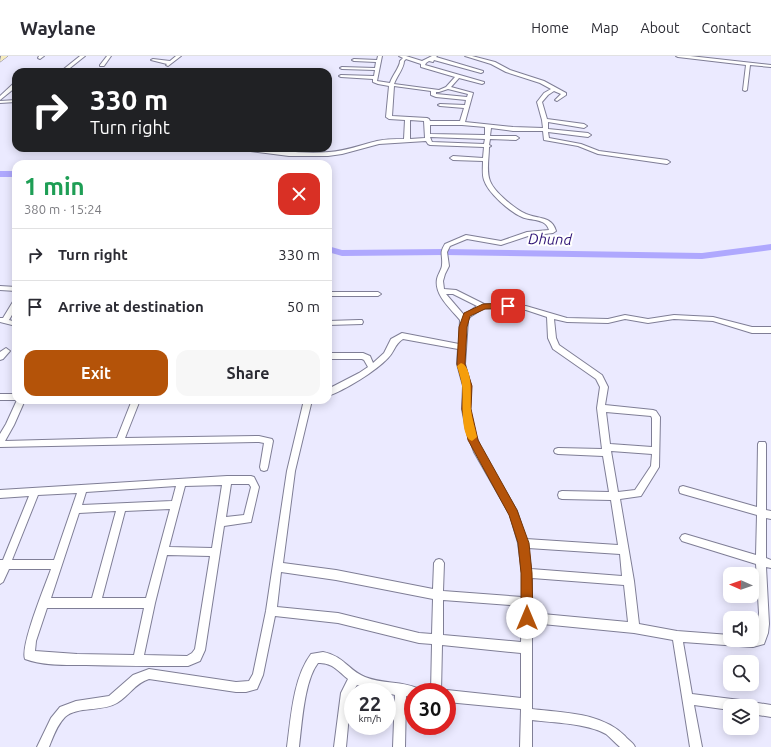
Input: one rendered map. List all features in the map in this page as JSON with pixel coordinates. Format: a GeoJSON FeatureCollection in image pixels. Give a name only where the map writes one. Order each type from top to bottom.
{"type":"FeatureCollection","features":[{"type":"Feature","properties":{"kind":"street"},"geometry":{"type":"LineString","coordinates":[[0,60],[5,56]]}},
{"type":"Feature","properties":{"kind":"street"},"geometry":{"type":"LineString","coordinates":[[67,68],[82,56]]}},
{"type":"Feature","properties":{"kind":"street"},"geometry":{"type":"LineString","coordinates":[[102,65],[109,56]]}},
{"type":"Feature","properties":{"kind":"street"},"geometry":{"type":"LineString","coordinates":[[153,60],[169,64],[179,56]]}},
{"type":"Feature","properties":{"kind":"street"},"geometry":{"type":"LineString","coordinates":[[468,56],[493,63],[508,71],[555,88],[564,94],[557,100]]}},
{"type":"Feature","properties":{"kind":"street"},"geometry":{"type":"LineString","coordinates":[[678,56],[771,66]]}},
{"type":"Feature","properties":{"kind":"street"},"geometry":{"type":"LineString","coordinates":[[482,83],[432,69],[423,66],[423,63],[403,57],[402,66],[396,70],[392,85],[389,116],[425,119],[428,123],[428,137],[433,144],[488,146]]}},
{"type":"Feature","properties":{"kind":"street"},"geometry":{"type":"LineString","coordinates":[[423,63],[434,57],[481,72]]}},
{"type":"Feature","properties":{"kind":"street"},"geometry":{"type":"LineString","coordinates":[[432,69],[431,62],[434,57]]}},
{"type":"Feature","properties":{"kind":"street"},"geometry":{"type":"LineString","coordinates":[[354,60],[380,59],[375,81],[378,83],[434,90],[448,88],[471,93],[462,123]]}},
{"type":"Feature","properties":{"kind":"street"},"geometry":{"type":"LineString","coordinates":[[745,90],[748,64]]}},
{"type":"Feature","properties":{"kind":"street"},"geometry":{"type":"LineString","coordinates":[[342,68],[378,69]]}},
{"type":"Feature","properties":{"kind":"street"},"geometry":{"type":"LineString","coordinates":[[341,76],[376,78]]}},
{"type":"Feature","properties":{"kind":"street"},"geometry":{"type":"LineString","coordinates":[[448,88],[458,76]]}},
{"type":"Feature","properties":{"kind":"street"},"geometry":{"type":"LineString","coordinates":[[0,98],[12,88]]}},
{"type":"Feature","properties":{"kind":"street"},"geometry":{"type":"LineString","coordinates":[[555,88],[546,94],[539,102],[545,120],[545,137],[550,140],[579,145],[598,152],[667,162]]}},
{"type":"Feature","properties":{"kind":"street"},"geometry":{"type":"LineString","coordinates":[[434,90],[433,94],[436,96],[469,99]]}},
{"type":"Feature","properties":{"kind":"street"},"geometry":{"type":"LineString","coordinates":[[0,102],[12,101]]}},
{"type":"Feature","properties":{"kind":"street"},"geometry":{"type":"LineString","coordinates":[[440,105],[467,107]]}},
{"type":"Feature","properties":{"kind":"street"},"geometry":{"type":"LineString","coordinates":[[407,140],[408,118]]}},
{"type":"Feature","properties":{"kind":"street"},"geometry":{"type":"LineString","coordinates":[[545,120],[584,126]]}},
{"type":"Feature","properties":{"kind":"street"},"geometry":{"type":"LineString","coordinates":[[428,123],[462,123],[588,135]]}},
{"type":"Feature","properties":{"kind":"street"},"geometry":{"type":"LineString","coordinates":[[464,320],[441,291],[439,276],[446,266],[444,249],[450,242],[466,237],[501,243],[527,234],[553,231],[550,225],[542,219],[521,213],[489,186],[486,178],[488,126]]}},
{"type":"Feature","properties":{"kind":"street"},"geometry":{"type":"LineString","coordinates":[[274,152],[289,154],[328,154],[342,152],[379,142],[428,137],[488,136],[516,138]]}},
{"type":"Feature","properties":{"kind":"street"},"geometry":{"type":"LineString","coordinates":[[453,158],[486,160]]}},
{"type":"Feature","properties":{"kind":"street"},"geometry":{"type":"LineString","coordinates":[[0,288],[12,289]]}},
{"type":"Feature","properties":{"kind":"street"},"geometry":{"type":"LineString","coordinates":[[441,291],[454,292],[483,306],[522,307],[550,317],[575,321],[608,321],[625,317],[648,321],[674,317],[713,319],[752,330],[771,330]]}},
{"type":"Feature","properties":{"kind":"street"},"geometry":{"type":"LineString","coordinates":[[332,294],[378,294]]}},
{"type":"Feature","properties":{"kind":"street"},"geometry":{"type":"LineString","coordinates":[[483,306],[467,315],[464,320],[461,364],[467,386],[466,409],[473,440],[514,514],[523,543],[527,573],[526,747]]}},
{"type":"Feature","properties":{"kind":"street"},"geometry":{"type":"LineString","coordinates":[[12,307],[2,320],[12,323]]}},
{"type":"Feature","properties":{"kind":"street"},"geometry":{"type":"LineString","coordinates":[[550,317],[552,338],[556,347],[599,377],[604,386],[602,408],[607,450],[629,581],[634,628]]}},
{"type":"Feature","properties":{"kind":"street"},"geometry":{"type":"LineString","coordinates":[[332,323],[359,322]]}},
{"type":"Feature","properties":{"kind":"street"},"geometry":{"type":"LineString","coordinates":[[332,391],[362,375],[387,355],[394,341],[402,336],[461,347]]}},
{"type":"Feature","properties":{"kind":"street"},"geometry":{"type":"LineString","coordinates":[[0,357],[6,351]]}},
{"type":"Feature","properties":{"kind":"street"},"geometry":{"type":"LineString","coordinates":[[332,356],[363,356],[367,358],[372,367]]}},
{"type":"Feature","properties":{"kind":"street"},"geometry":{"type":"LineString","coordinates":[[0,397],[12,398]]}},
{"type":"Feature","properties":{"kind":"street"},"geometry":{"type":"LineString","coordinates":[[0,441],[16,414],[20,404]]}},
{"type":"Feature","properties":{"kind":"street"},"geometry":{"type":"LineString","coordinates":[[120,441],[134,404]]}},
{"type":"Feature","properties":{"kind":"street"},"geometry":{"type":"LineString","coordinates":[[43,747],[60,714],[67,709],[107,702],[115,698],[134,679],[141,675],[149,674],[236,687],[252,685],[258,675],[271,611],[291,471],[307,404]]}},
{"type":"Feature","properties":{"kind":"street"},"geometry":{"type":"LineString","coordinates":[[562,495],[633,495],[641,490],[655,467],[656,417],[653,413],[602,408]]}},
{"type":"Feature","properties":{"kind":"street"},"geometry":{"type":"LineString","coordinates":[[0,444],[266,440],[269,441],[269,446],[264,467]]}},
{"type":"Feature","properties":{"kind":"street"},"geometry":{"type":"LineString","coordinates":[[527,618],[634,628],[677,636],[753,642],[760,640],[767,623],[767,469],[762,444]]}},
{"type":"Feature","properties":{"kind":"street"},"geometry":{"type":"LineString","coordinates":[[558,451],[656,450]]}},
{"type":"Feature","properties":{"kind":"street"},"geometry":{"type":"LineString","coordinates":[[83,489],[29,649],[29,655],[32,658],[188,661],[196,657],[200,650],[227,480]]}},
{"type":"Feature","properties":{"kind":"street"},"geometry":{"type":"LineString","coordinates":[[0,494],[181,482],[251,480],[255,487],[248,519],[220,522]]}},
{"type":"Feature","properties":{"kind":"street"},"geometry":{"type":"LineString","coordinates":[[138,660],[150,603],[181,482]]}},
{"type":"Feature","properties":{"kind":"street"},"geometry":{"type":"LineString","coordinates":[[683,490],[766,514]]}},
{"type":"Feature","properties":{"kind":"street"},"geometry":{"type":"LineString","coordinates":[[0,579],[3,564],[35,491]]}},
{"type":"Feature","properties":{"kind":"street"},"geometry":{"type":"LineString","coordinates":[[77,508],[174,505]]}},
{"type":"Feature","properties":{"kind":"street"},"geometry":{"type":"LineString","coordinates":[[96,603],[122,507]]}},
{"type":"Feature","properties":{"kind":"street"},"geometry":{"type":"LineString","coordinates":[[685,538],[766,562]]}},
{"type":"Feature","properties":{"kind":"street"},"geometry":{"type":"LineString","coordinates":[[523,543],[624,550]]}},
{"type":"Feature","properties":{"kind":"street"},"geometry":{"type":"LineString","coordinates":[[163,551],[215,552]]}},
{"type":"Feature","properties":{"kind":"street"},"geometry":{"type":"LineString","coordinates":[[436,683],[439,563]]}},
{"type":"Feature","properties":{"kind":"street"},"geometry":{"type":"LineString","coordinates":[[3,564],[57,565]]}},
{"type":"Feature","properties":{"kind":"street"},"geometry":{"type":"LineString","coordinates":[[277,567],[336,575],[438,595],[527,602]]}},
{"type":"Feature","properties":{"kind":"street"},"geometry":{"type":"LineString","coordinates":[[527,573],[629,581]]}},
{"type":"Feature","properties":{"kind":"street"},"geometry":{"type":"LineString","coordinates":[[44,603],[150,603]]}},
{"type":"Feature","properties":{"kind":"street"},"geometry":{"type":"LineString","coordinates":[[271,611],[338,618],[408,636],[437,641],[526,648]]}},
{"type":"Feature","properties":{"kind":"street"},"geometry":{"type":"LineString","coordinates":[[677,636],[696,747]]}},
{"type":"Feature","properties":{"kind":"street"},"geometry":{"type":"LineString","coordinates":[[293,747],[304,678],[311,660],[321,657],[336,660],[355,678],[370,684],[404,690]]}},
{"type":"Feature","properties":{"kind":"street"},"geometry":{"type":"LineString","coordinates":[[340,747],[346,693],[355,678]]}},
{"type":"Feature","properties":{"kind":"street"},"geometry":{"type":"LineString","coordinates":[[399,747],[401,690]]}},
{"type":"Feature","properties":{"kind":"street"},"geometry":{"type":"LineString","coordinates":[[456,697],[526,709],[603,727],[611,731],[629,747]]}},
{"type":"Feature","properties":{"kind":"street"},"geometry":{"type":"LineString","coordinates":[[688,698],[723,703]]}},
{"type":"Feature","properties":{"kind":"street"},"geometry":{"type":"LineString","coordinates":[[759,709],[771,710]]}},
{"type":"Feature","properties":{"kind":"waterway","name":"Dhund"},"geometry":{"type":"LineString","coordinates":[[0,174],[12,174]]}},
{"type":"Feature","properties":{"kind":"waterway","name":"Dhund"},"geometry":{"type":"LineString","coordinates":[[332,250],[342,253],[444,252],[702,256],[771,247]]}},
{"type":"Feature","properties":{"kind":"slow traffic"},"geometry":{"type":"LineString","coordinates":[[461,366],[467,386],[466,409],[472,437]]}},
{"type":"Feature","properties":{"kind":"route"},"geometry":{"type":"LineString","coordinates":[[508,306],[483,306],[467,315],[464,320],[463,327],[461,364],[467,386],[466,409],[473,440],[477,450],[514,514],[523,543],[527,573],[527,618]]}}]}
